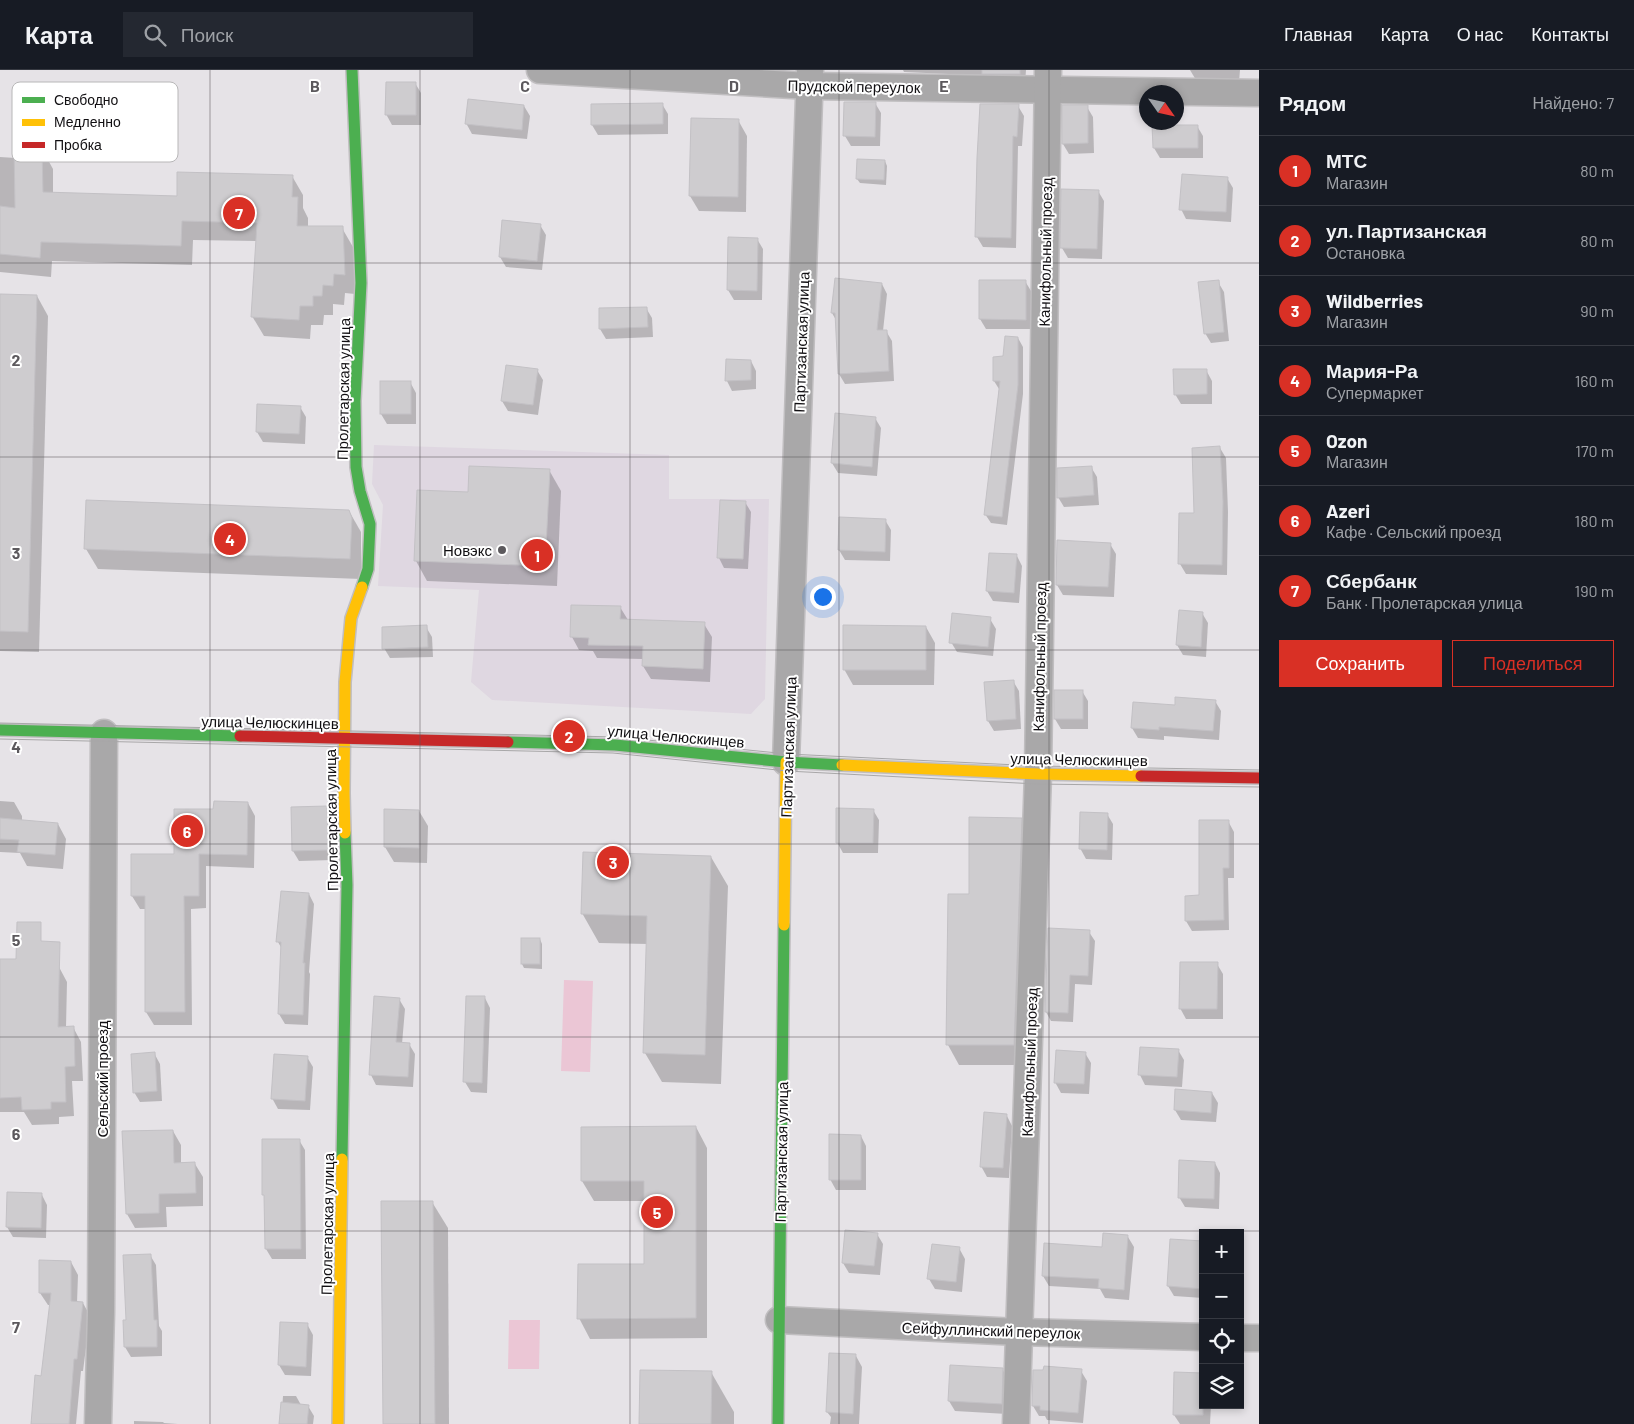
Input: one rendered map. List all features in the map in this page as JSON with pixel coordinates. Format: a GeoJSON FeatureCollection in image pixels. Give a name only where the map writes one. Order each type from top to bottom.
{"type":"FeatureCollection","features":[{"type":"Feature","properties":{"kind":"main road","name":"Пролетарская улица"},"geometry":{"type":"LineString","coordinates":[[338,1424],[347,885],[344,738],[345,682],[351,618],[368,569],[370,524],[360,490],[356,467],[355,401],[361,283],[352,70]]}},
{"type":"Feature","properties":{"kind":"main road","name":"улица Челюскинцев"},"geometry":{"type":"LineString","coordinates":[[0,730],[615,745],[786,762],[1038,774],[1259,778]]}},
{"type":"Feature","properties":{"kind":"main road","name":"Партизанская улица"},"geometry":{"type":"LineString","coordinates":[[778,1424],[786,762]]}},
{"type":"Feature","properties":{"kind":"street","name":"Прудской переулок"},"geometry":{"type":"LineString","coordinates":[[540,70],[810,78],[1047,80],[1259,93]]}},
{"type":"Feature","properties":{"kind":"street","name":"Партизанская улица"},"geometry":{"type":"LineString","coordinates":[[786,762],[810,78]]}},
{"type":"Feature","properties":{"kind":"street","name":"Канифольный проезд"},"geometry":{"type":"LineString","coordinates":[[1016,1424],[1038,774],[1047,80]]}},
{"type":"Feature","properties":{"kind":"street","name":"Сельский проезд"},"geometry":{"type":"LineString","coordinates":[[98,1424],[101,1312],[104,733]]}},
{"type":"Feature","properties":{"kind":"street","name":"Сейфуллинский переулок"},"geometry":{"type":"LineString","coordinates":[[779,1320],[1020,1332],[1199,1337]]}},
{"type":"Feature","properties":{"kind":"street"},"geometry":{"type":"LineString","coordinates":[[1244,1338],[1259,1338]]}},
{"type":"Feature","properties":{"kind":"shaded area"},"geometry":{"type":"Polygon","coordinates":[[[374,445],[669,455],[669,499],[769,499],[765,699],[751,714],[492,700],[471,682],[479,590],[378,586],[383,505],[372,484],[374,445]]]}},
{"type":"Feature","properties":{"kind":"shaded area"},"geometry":{"type":"Polygon","coordinates":[[[564,980],[593,981],[590,1072],[561,1071],[564,980]]]}},
{"type":"Feature","properties":{"kind":"shaded area"},"geometry":{"type":"Polygon","coordinates":[[[509,1320],[540,1320],[539,1369],[508,1369],[509,1320]]]}},
{"type":"Feature","properties":{"kind":"building"},"geometry":{"type":"Polygon","coordinates":[[[982,70],[1020,70],[1020,74],[982,74],[982,70]]]}},
{"type":"Feature","properties":{"kind":"building"},"geometry":{"type":"Polygon","coordinates":[[[386,82],[416,82],[416,115],[385,115],[386,82]]]}},
{"type":"Feature","properties":{"kind":"building"},"geometry":{"type":"Polygon","coordinates":[[[468,99],[524,105],[522,130],[465,124],[468,99]]]}},
{"type":"Feature","properties":{"kind":"building"},"geometry":{"type":"Polygon","coordinates":[[[844,102],[876,102],[875,137],[843,136],[844,102]]]}},
{"type":"Feature","properties":{"kind":"building"},"geometry":{"type":"Polygon","coordinates":[[[663,103],[663,124],[591,125],[591,104],[663,103]]]}},
{"type":"Feature","properties":{"kind":"building"},"geometry":{"type":"Polygon","coordinates":[[[980,104],[1019,104],[1017,137],[1013,136],[1011,238],[975,237],[980,104]]]}},
{"type":"Feature","properties":{"kind":"building"},"geometry":{"type":"Polygon","coordinates":[[[1062,105],[1088,105],[1088,143],[1062,144],[1062,105]]]}},
{"type":"Feature","properties":{"kind":"building"},"geometry":{"type":"Polygon","coordinates":[[[691,118],[739,119],[738,197],[689,196],[691,118]]]}},
{"type":"Feature","properties":{"kind":"building"},"geometry":{"type":"Polygon","coordinates":[[[1184,125],[1198,125],[1198,148],[1153,148],[1152,130],[1184,130],[1184,125]]]}},
{"type":"Feature","properties":{"kind":"building"},"geometry":{"type":"Polygon","coordinates":[[[857,159],[885,160],[884,180],[856,179],[857,159]]]}},
{"type":"Feature","properties":{"kind":"building"},"geometry":{"type":"Polygon","coordinates":[[[14,162],[42,162],[43,192],[177,196],[177,172],[293,175],[292,197],[298,197],[297,226],[343,226],[345,275],[334,274],[333,286],[323,285],[322,296],[313,296],[313,306],[300,306],[299,320],[251,317],[257,223],[182,221],[181,246],[41,242],[40,258],[0,254],[0,206],[15,208],[14,162]]]}},
{"type":"Feature","properties":{"kind":"building"},"geometry":{"type":"Polygon","coordinates":[[[1182,174],[1228,177],[1226,212],[1179,210],[1182,174]]]}},
{"type":"Feature","properties":{"kind":"building"},"geometry":{"type":"Polygon","coordinates":[[[1061,189],[1099,190],[1097,249],[1060,248],[1061,189]]]}},
{"type":"Feature","properties":{"kind":"building"},"geometry":{"type":"Polygon","coordinates":[[[502,220],[541,224],[537,261],[499,257],[502,220]]]}},
{"type":"Feature","properties":{"kind":"building"},"geometry":{"type":"Polygon","coordinates":[[[728,237],[758,238],[757,291],[727,290],[728,237]]]}},
{"type":"Feature","properties":{"kind":"building"},"geometry":{"type":"Polygon","coordinates":[[[835,278],[882,283],[877,330],[887,330],[889,371],[838,374],[835,313],[831,313],[835,278]]]}},
{"type":"Feature","properties":{"kind":"building"},"geometry":{"type":"Polygon","coordinates":[[[979,280],[1026,280],[1026,320],[979,319],[979,280]]]}},
{"type":"Feature","properties":{"kind":"building"},"geometry":{"type":"Polygon","coordinates":[[[1219,280],[1224,332],[1204,334],[1198,282],[1219,280]]]}},
{"type":"Feature","properties":{"kind":"building"},"geometry":{"type":"Polygon","coordinates":[[[0,294],[37,295],[28,632],[0,631],[0,294]]]}},
{"type":"Feature","properties":{"kind":"building"},"geometry":{"type":"Polygon","coordinates":[[[647,307],[648,327],[599,329],[599,308],[647,307]]]}},
{"type":"Feature","properties":{"kind":"building"},"geometry":{"type":"Polygon","coordinates":[[[1005,336],[1018,337],[1018,385],[1002,517],[984,515],[1000,381],[993,381],[993,357],[1003,356],[1005,336]]]}},
{"type":"Feature","properties":{"kind":"building"},"geometry":{"type":"Polygon","coordinates":[[[726,359],[751,360],[751,380],[725,381],[726,359]]]}},
{"type":"Feature","properties":{"kind":"building"},"geometry":{"type":"Polygon","coordinates":[[[506,365],[538,369],[533,405],[501,401],[506,365]]]}},
{"type":"Feature","properties":{"kind":"building"},"geometry":{"type":"Polygon","coordinates":[[[1173,369],[1207,369],[1207,394],[1174,395],[1173,369]]]}},
{"type":"Feature","properties":{"kind":"building"},"geometry":{"type":"Polygon","coordinates":[[[380,381],[411,381],[411,414],[380,414],[380,381]]]}},
{"type":"Feature","properties":{"kind":"building"},"geometry":{"type":"Polygon","coordinates":[[[257,404],[301,406],[299,434],[256,432],[257,404]]]}},
{"type":"Feature","properties":{"kind":"building"},"geometry":{"type":"Polygon","coordinates":[[[835,413],[876,417],[872,467],[831,463],[835,413]]]}},
{"type":"Feature","properties":{"kind":"building"},"geometry":{"type":"Polygon","coordinates":[[[1220,446],[1223,501],[1222,565],[1178,564],[1179,513],[1194,513],[1192,448],[1220,446]]]}},
{"type":"Feature","properties":{"kind":"building"},"geometry":{"type":"Polygon","coordinates":[[[469,466],[550,469],[545,566],[414,561],[417,490],[468,492],[469,466]]]}},
{"type":"Feature","properties":{"kind":"building"},"geometry":{"type":"Polygon","coordinates":[[[1092,466],[1094,495],[1057,498],[1057,468],[1092,466]]]}},
{"type":"Feature","properties":{"kind":"building"},"geometry":{"type":"Polygon","coordinates":[[[86,500],[349,510],[352,518],[350,559],[84,549],[86,500]]]}},
{"type":"Feature","properties":{"kind":"building"},"geometry":{"type":"Polygon","coordinates":[[[720,500],[746,501],[743,559],[717,558],[720,500]]]}},
{"type":"Feature","properties":{"kind":"building"},"geometry":{"type":"Polygon","coordinates":[[[839,517],[886,519],[885,552],[838,550],[839,517]]]}},
{"type":"Feature","properties":{"kind":"building"},"geometry":{"type":"Polygon","coordinates":[[[1057,540],[1111,543],[1108,587],[1056,585],[1057,540]]]}},
{"type":"Feature","properties":{"kind":"building"},"geometry":{"type":"Polygon","coordinates":[[[989,553],[1017,554],[1014,593],[986,591],[989,553]]]}},
{"type":"Feature","properties":{"kind":"building"},"geometry":{"type":"Polygon","coordinates":[[[571,605],[621,606],[620,619],[705,622],[703,669],[642,666],[643,646],[588,645],[589,638],[570,637],[571,605]]]}},
{"type":"Feature","properties":{"kind":"building"},"geometry":{"type":"Polygon","coordinates":[[[1179,610],[1203,612],[1201,647],[1176,645],[1179,610]]]}},
{"type":"Feature","properties":{"kind":"building"},"geometry":{"type":"Polygon","coordinates":[[[952,613],[991,617],[988,647],[949,643],[952,613]]]}},
{"type":"Feature","properties":{"kind":"building"},"geometry":{"type":"Polygon","coordinates":[[[427,625],[428,647],[382,649],[382,627],[427,625]]]}},
{"type":"Feature","properties":{"kind":"building"},"geometry":{"type":"Polygon","coordinates":[[[843,625],[926,626],[926,670],[843,670],[843,625]]]}},
{"type":"Feature","properties":{"kind":"building"},"geometry":{"type":"Polygon","coordinates":[[[1014,680],[1016,719],[987,721],[984,682],[1014,680]]]}},
{"type":"Feature","properties":{"kind":"building"},"geometry":{"type":"Polygon","coordinates":[[[1054,690],[1083,690],[1083,719],[1054,719],[1054,690]]]}},
{"type":"Feature","properties":{"kind":"building"},"geometry":{"type":"Polygon","coordinates":[[[1175,697],[1216,700],[1213,731],[1159,727],[1159,730],[1131,728],[1133,702],[1175,705],[1175,697]]]}},
{"type":"Feature","properties":{"kind":"building"},"geometry":{"type":"Polygon","coordinates":[[[214,801],[248,802],[247,855],[199,854],[199,896],[184,896],[185,1012],[145,1012],[145,896],[131,896],[131,854],[174,854],[174,809],[213,809],[214,801]]]}},
{"type":"Feature","properties":{"kind":"building"},"geometry":{"type":"Polygon","coordinates":[[[327,806],[328,850],[292,851],[291,807],[327,806]]]}},
{"type":"Feature","properties":{"kind":"building"},"geometry":{"type":"Polygon","coordinates":[[[836,808],[874,809],[873,843],[836,843],[836,808]]]}},
{"type":"Feature","properties":{"kind":"building"},"geometry":{"type":"Polygon","coordinates":[[[384,809],[419,810],[419,848],[384,847],[384,809]]]}},
{"type":"Feature","properties":{"kind":"building"},"geometry":{"type":"Polygon","coordinates":[[[1080,812],[1108,813],[1107,850],[1079,849],[1080,812]]]}},
{"type":"Feature","properties":{"kind":"building"},"geometry":{"type":"Polygon","coordinates":[[[969,817],[1022,818],[1014,1045],[946,1045],[948,894],[969,894],[969,817]]]}},
{"type":"Feature","properties":{"kind":"building"},"geometry":{"type":"Polygon","coordinates":[[[0,818],[58,823],[55,855],[17,852],[19,840],[0,839],[0,818]]]}},
{"type":"Feature","properties":{"kind":"building"},"geometry":{"type":"Polygon","coordinates":[[[1199,820],[1229,820],[1229,868],[1223,868],[1224,920],[1185,921],[1185,896],[1199,895],[1199,820]]]}},
{"type":"Feature","properties":{"kind":"building"},"geometry":{"type":"Polygon","coordinates":[[[583,852],[711,856],[705,1055],[643,1053],[647,916],[581,914],[583,852]]]}},
{"type":"Feature","properties":{"kind":"building"},"geometry":{"type":"Polygon","coordinates":[[[281,891],[309,893],[303,963],[305,963],[303,1015],[278,1014],[281,942],[276,942],[281,891]]]}},
{"type":"Feature","properties":{"kind":"building"},"geometry":{"type":"Polygon","coordinates":[[[17,922],[41,922],[41,941],[60,942],[58,1027],[74,1026],[75,1066],[65,1067],[66,1102],[51,1102],[51,1109],[22,1110],[21,1097],[0,1098],[0,959],[16,959],[17,922]]]}},
{"type":"Feature","properties":{"kind":"building"},"geometry":{"type":"Polygon","coordinates":[[[1048,928],[1090,930],[1088,976],[1070,975],[1068,1013],[1045,1012],[1048,928]]]}},
{"type":"Feature","properties":{"kind":"building"},"geometry":{"type":"Polygon","coordinates":[[[521,938],[540,938],[540,964],[521,964],[521,938]]]}},
{"type":"Feature","properties":{"kind":"building"},"geometry":{"type":"Polygon","coordinates":[[[1180,962],[1218,962],[1217,1009],[1179,1009],[1180,962]]]}},
{"type":"Feature","properties":{"kind":"building"},"geometry":{"type":"Polygon","coordinates":[[[374,996],[400,998],[396,1042],[410,1043],[408,1077],[369,1075],[374,996]]]}},
{"type":"Feature","properties":{"kind":"building"},"geometry":{"type":"Polygon","coordinates":[[[466,996],[485,996],[482,1083],[463,1082],[466,996]]]}},
{"type":"Feature","properties":{"kind":"building"},"geometry":{"type":"Polygon","coordinates":[[[1140,1047],[1179,1049],[1177,1077],[1138,1075],[1140,1047]]]}},
{"type":"Feature","properties":{"kind":"building"},"geometry":{"type":"Polygon","coordinates":[[[1056,1050],[1086,1052],[1084,1084],[1054,1083],[1056,1050]]]}},
{"type":"Feature","properties":{"kind":"building"},"geometry":{"type":"Polygon","coordinates":[[[155,1052],[157,1091],[133,1093],[131,1054],[155,1052]]]}},
{"type":"Feature","properties":{"kind":"building"},"geometry":{"type":"Polygon","coordinates":[[[274,1054],[308,1056],[305,1101],[271,1099],[274,1054]]]}},
{"type":"Feature","properties":{"kind":"building"},"geometry":{"type":"Polygon","coordinates":[[[1175,1089],[1212,1092],[1211,1113],[1174,1110],[1175,1089]]]}},
{"type":"Feature","properties":{"kind":"building"},"geometry":{"type":"Polygon","coordinates":[[[984,1112],[1007,1114],[1003,1168],[980,1167],[984,1112]]]}},
{"type":"Feature","properties":{"kind":"building"},"geometry":{"type":"Polygon","coordinates":[[[696,1126],[696,1318],[577,1319],[578,1264],[644,1264],[644,1181],[581,1181],[581,1127],[696,1126]]]}},
{"type":"Feature","properties":{"kind":"building"},"geometry":{"type":"Polygon","coordinates":[[[173,1130],[174,1163],[195,1162],[196,1193],[159,1194],[159,1213],[126,1214],[122,1131],[173,1130]]]}},
{"type":"Feature","properties":{"kind":"building"},"geometry":{"type":"Polygon","coordinates":[[[829,1134],[861,1135],[861,1180],[829,1180],[829,1134]]]}},
{"type":"Feature","properties":{"kind":"building"},"geometry":{"type":"Polygon","coordinates":[[[262,1139],[300,1139],[301,1249],[265,1249],[264,1195],[262,1195],[262,1139]]]}},
{"type":"Feature","properties":{"kind":"building"},"geometry":{"type":"Polygon","coordinates":[[[1179,1160],[1215,1162],[1214,1199],[1178,1198],[1179,1160]]]}},
{"type":"Feature","properties":{"kind":"building"},"geometry":{"type":"Polygon","coordinates":[[[7,1192],[42,1193],[41,1228],[6,1227],[7,1192]]]}},
{"type":"Feature","properties":{"kind":"building"},"geometry":{"type":"Polygon","coordinates":[[[381,1201],[433,1201],[435,1424],[383,1424],[381,1201]]]}},
{"type":"Feature","properties":{"kind":"building"},"geometry":{"type":"Polygon","coordinates":[[[845,1230],[878,1233],[874,1266],[842,1263],[845,1230]]]}},
{"type":"Feature","properties":{"kind":"building"},"geometry":{"type":"Polygon","coordinates":[[[1103,1233],[1128,1235],[1124,1290],[1098,1288],[1099,1279],[1042,1276],[1044,1243],[1102,1247],[1103,1233]]]}},
{"type":"Feature","properties":{"kind":"building"},"geometry":{"type":"Polygon","coordinates":[[[1170,1239],[1199,1241],[1199,1289],[1167,1286],[1170,1239]]]}},
{"type":"Feature","properties":{"kind":"building"},"geometry":{"type":"Polygon","coordinates":[[[932,1244],[960,1247],[956,1282],[927,1279],[932,1244]]]}},
{"type":"Feature","properties":{"kind":"building"},"geometry":{"type":"Polygon","coordinates":[[[151,1254],[154,1320],[157,1320],[157,1347],[124,1347],[123,1320],[126,1320],[123,1255],[151,1254]]]}},
{"type":"Feature","properties":{"kind":"building"},"geometry":{"type":"Polygon","coordinates":[[[39,1260],[71,1261],[71,1301],[83,1302],[77,1359],[74,1359],[69,1424],[31,1424],[35,1375],[41,1376],[51,1293],[39,1293],[39,1260]]]}},
{"type":"Feature","properties":{"kind":"building"},"geometry":{"type":"Polygon","coordinates":[[[280,1322],[308,1323],[306,1367],[278,1365],[280,1322]]]}},
{"type":"Feature","properties":{"kind":"building"},"geometry":{"type":"Polygon","coordinates":[[[829,1353],[856,1354],[853,1414],[826,1412],[829,1353]]]}},
{"type":"Feature","properties":{"kind":"building"},"geometry":{"type":"Polygon","coordinates":[[[950,1365],[1003,1368],[1002,1404],[948,1401],[950,1365]]]}},
{"type":"Feature","properties":{"kind":"building"},"geometry":{"type":"Polygon","coordinates":[[[1044,1366],[1082,1369],[1078,1413],[1040,1410],[1040,1406],[1032,1406],[1033,1370],[1043,1370],[1044,1366]]]}},
{"type":"Feature","properties":{"kind":"building"},"geometry":{"type":"Polygon","coordinates":[[[640,1370],[712,1371],[711,1424],[639,1424],[640,1370]]]}},
{"type":"Feature","properties":{"kind":"building"},"geometry":{"type":"Polygon","coordinates":[[[1174,1372],[1199,1373],[1199,1409],[1203,1409],[1203,1415],[1173,1415],[1174,1372]]]}},
{"type":"Feature","properties":{"kind":"building"},"geometry":{"type":"Polygon","coordinates":[[[281,1402],[309,1405],[307,1424],[279,1424],[281,1402]]]}},
{"type":"Feature","properties":{"kind":"tram line"},"geometry":{"type":"LineString","coordinates":[[0,723],[617,737],[788,754],[1038,766],[1259,770]]}},
{"type":"Feature","properties":{"kind":"tram line"},"geometry":{"type":"LineString","coordinates":[[0,739],[613,753],[787,771],[1037,784],[1259,787]]}},
{"type":"Feature","properties":{"kind":"traffic: fast"},"geometry":{"type":"LineString","coordinates":[[352,70],[361,283],[355,401],[356,467],[360,491],[370,524],[368,569],[362,587]]}},
{"type":"Feature","properties":{"kind":"traffic: fast"},"geometry":{"type":"LineString","coordinates":[[0,730],[240,736]]}},
{"type":"Feature","properties":{"kind":"traffic: fast"},"geometry":{"type":"LineString","coordinates":[[508,742],[615,745],[786,762],[842,765]]}},
{"type":"Feature","properties":{"kind":"traffic: fast"},"geometry":{"type":"LineString","coordinates":[[342,1159],[347,885],[345,833]]}},
{"type":"Feature","properties":{"kind":"traffic: fast"},"geometry":{"type":"LineString","coordinates":[[778,1424],[784,925]]}},
{"type":"Feature","properties":{"kind":"traffic: slow"},"geometry":{"type":"LineString","coordinates":[[345,833],[345,682],[351,618],[362,587]]}},
{"type":"Feature","properties":{"kind":"traffic: slow"},"geometry":{"type":"LineString","coordinates":[[784,925],[786,762]]}},
{"type":"Feature","properties":{"kind":"traffic: slow"},"geometry":{"type":"LineString","coordinates":[[842,765],[1038,774],[1141,776]]}},
{"type":"Feature","properties":{"kind":"traffic: slow"},"geometry":{"type":"LineString","coordinates":[[338,1424],[342,1159]]}},
{"type":"Feature","properties":{"kind":"traffic: jam"},"geometry":{"type":"LineString","coordinates":[[240,736],[508,742]]}},
{"type":"Feature","properties":{"kind":"traffic: jam"},"geometry":{"type":"LineString","coordinates":[[1141,776],[1259,778]]}},
{"type":"Feature","properties":{"kind":"place","name":"Сбербанк"},"geometry":{"type":"Point","coordinates":[239,213]}},
{"type":"Feature","properties":{"kind":"place","name":"Мария-Ра"},"geometry":{"type":"Point","coordinates":[230,539]}},
{"type":"Feature","properties":{"kind":"place","name":"Новэкс"},"geometry":{"type":"Point","coordinates":[502,550]}},
{"type":"Feature","properties":{"kind":"place","name":"МТС"},"geometry":{"type":"Point","coordinates":[537,555]}},
{"type":"Feature","properties":{"kind":"place","name":"ул. Партизанская"},"geometry":{"type":"Point","coordinates":[569,736]}},
{"type":"Feature","properties":{"kind":"place","name":"Azeri"},"geometry":{"type":"Point","coordinates":[187,831]}},
{"type":"Feature","properties":{"kind":"place","name":"Wildberries"},"geometry":{"type":"Point","coordinates":[613,862]}},
{"type":"Feature","properties":{"kind":"place","name":"Ozon"},"geometry":{"type":"Point","coordinates":[657,1212]}}]}
